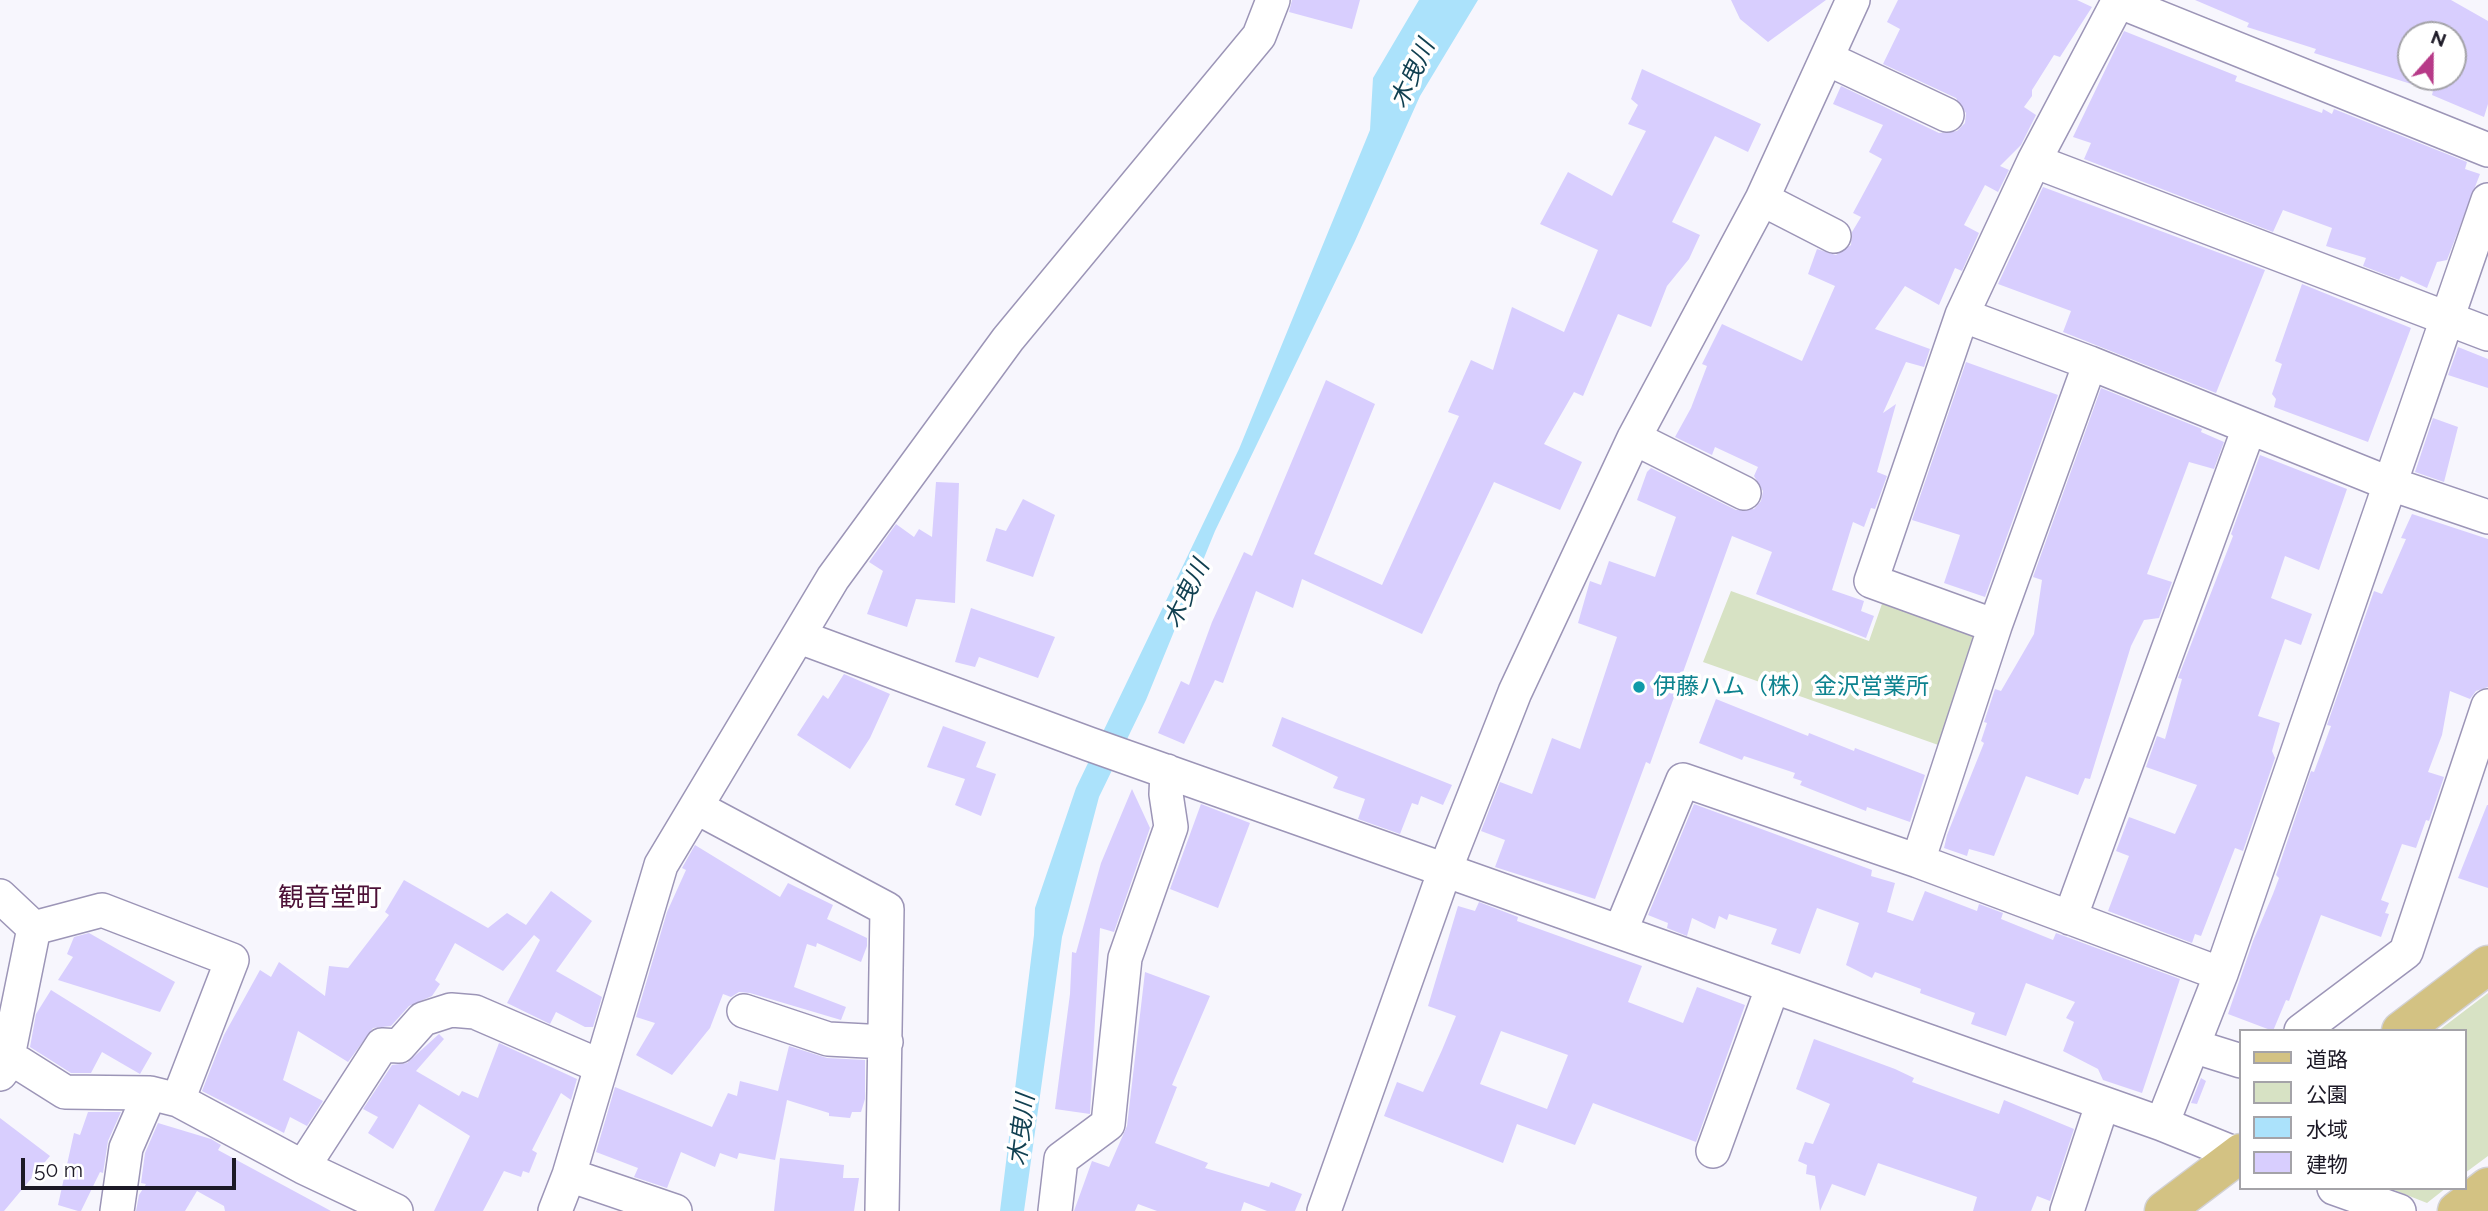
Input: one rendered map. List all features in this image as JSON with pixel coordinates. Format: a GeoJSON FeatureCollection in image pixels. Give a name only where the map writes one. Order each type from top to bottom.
{"type":"FeatureCollection","features":[{"type":"Feature","properties":{"kind":"main road"},"geometry":{"type":"LineString","coordinates":[[2404,1029],[2488,965]]}},
{"type":"Feature","properties":{"kind":"main road"},"geometry":{"type":"LineString","coordinates":[[2164,1211],[2240,1155]]}},
{"type":"Feature","properties":{"kind":"main road"},"geometry":{"type":"LineString","coordinates":[[2457,1211],[2488,1187]]}},
{"type":"Feature","properties":{"kind":"street"},"geometry":{"type":"LineString","coordinates":[[555,1211],[569,1175],[661,864],[800,637],[833,578],[1008,339],[1259,36],[1272,0]]}},
{"type":"Feature","properties":{"kind":"street"},"geometry":{"type":"LineString","coordinates":[[1324,1211],[1445,870],[1515,692],[1634,438],[1762,199],[1853,0]]}},
{"type":"Feature","properties":{"kind":"street"},"geometry":{"type":"LineString","coordinates":[[1995,626],[1871,582],[1962,315],[2034,161],[2119,1],[2488,150]]}},
{"type":"Feature","properties":{"kind":"street"},"geometry":{"type":"LineString","coordinates":[[1828,59],[1947,116]]}},
{"type":"Feature","properties":{"kind":"street"},"geometry":{"type":"LineString","coordinates":[[2034,161],[2488,334]]}},
{"type":"Feature","properties":{"kind":"street"},"geometry":{"type":"LineString","coordinates":[[1762,199],[1834,236]]}},
{"type":"Feature","properties":{"kind":"street"},"geometry":{"type":"LineString","coordinates":[[2162,1124],[2221,974],[2388,483],[2448,320],[2488,200]]}},
{"type":"Feature","properties":{"kind":"street"},"geometry":{"type":"LineString","coordinates":[[1962,315],[2090,363],[2388,483],[2488,517]]}},
{"type":"Feature","properties":{"kind":"street"},"geometry":{"type":"LineString","coordinates":[[1918,861],[1995,626],[2090,363]]}},
{"type":"Feature","properties":{"kind":"street"},"geometry":{"type":"LineString","coordinates":[[2070,918],[2249,428]]}},
{"type":"Feature","properties":{"kind":"street"},"geometry":{"type":"LineString","coordinates":[[1634,438],[1744,493]]}},
{"type":"Feature","properties":{"kind":"street"},"geometry":{"type":"LineString","coordinates":[[800,637],[1089,744],[2102,1105],[2162,1124],[2240,1155]]}},
{"type":"Feature","properties":{"kind":"street"},"geometry":{"type":"LineString","coordinates":[[2304,1029],[2406,952],[2488,706]]}},
{"type":"Feature","properties":{"kind":"street"},"geometry":{"type":"LineString","coordinates":[[1055,1211],[1061,1159],[1108,1124],[1125,958],[1171,827],[1166,794],[1167,771]]}},
{"type":"Feature","properties":{"kind":"street"},"geometry":{"type":"LineString","coordinates":[[1620,932],[1683,780],[1918,861],[2221,974]]}},
{"type":"Feature","properties":{"kind":"street"},"geometry":{"type":"LineString","coordinates":[[696,807],[887,909],[882,1211]]}},
{"type":"Feature","properties":{"kind":"street"},"geometry":{"type":"LineString","coordinates":[[0,896],[34,928]]}},
{"type":"Feature","properties":{"kind":"street"},"geometry":{"type":"LineString","coordinates":[[34,928],[102,910],[232,960],[164,1096],[126,1147],[117,1211]]}},
{"type":"Feature","properties":{"kind":"street"},"geometry":{"type":"LineString","coordinates":[[3,1070],[34,928]]}},
{"type":"Feature","properties":{"kind":"street"},"geometry":{"type":"LineString","coordinates":[[1713,1151],[1773,986]]}},
{"type":"Feature","properties":{"kind":"street"},"geometry":{"type":"LineString","coordinates":[[303,1167],[382,1045],[399,1046],[423,1019],[451,1010],[475,1012],[600,1066]]}},
{"type":"Feature","properties":{"kind":"street"},"geometry":{"type":"LineString","coordinates":[[744,1011],[828,1039],[886,1042]]}},
{"type":"Feature","properties":{"kind":"street"},"geometry":{"type":"LineString","coordinates":[[2193,1046],[2240,1062]]}},
{"type":"Feature","properties":{"kind":"street"},"geometry":{"type":"LineString","coordinates":[[3,1070],[19,1063],[65,1092],[164,1096],[303,1167],[359,1203],[396,1211]]}},
{"type":"Feature","properties":{"kind":"street"},"geometry":{"type":"LineString","coordinates":[[2067,1211],[2102,1105]]}},
{"type":"Feature","properties":{"kind":"street"},"geometry":{"type":"LineString","coordinates":[[569,1175],[675,1211]]}},
{"type":"Feature","properties":{"kind":"street"},"geometry":{"type":"LineString","coordinates":[[2340,1190],[2399,1211]]}},
{"type":"Feature","properties":{"kind":"green space"},"geometry":{"type":"Polygon","coordinates":[[[1731,591],[1869,641],[1884,598],[1975,632],[1944,747],[1703,662],[1731,591]]]}},
{"type":"Feature","properties":{"kind":"green space"},"geometry":{"type":"Polygon","coordinates":[[[2488,993],[2488,1156],[2467,1172],[2467,1029],[2441,1029],[2488,993]]]}},
{"type":"Feature","properties":{"kind":"green space"},"geometry":{"type":"Polygon","coordinates":[[[2394,1190],[2443,1190],[2427,1203],[2394,1190]]]}},
{"type":"Feature","properties":{"kind":"water","name":"木曳川"},"geometry":{"type":"Polygon","coordinates":[[[1419,0],[1478,0],[1420,96],[1355,241],[1215,531],[1146,700],[1099,797],[1062,937],[1024,1211],[1000,1211],[1034,935],[1035,908],[1076,788],[1239,449],[1370,130],[1373,78],[1419,0]]]}},
{"type":"Feature","properties":{"kind":"building"},"geometry":{"type":"Polygon","coordinates":[[[1292,0],[1360,0],[1352,29],[1289,12],[1292,0]]]}},
{"type":"Feature","properties":{"kind":"building"},"geometry":{"type":"Polygon","coordinates":[[[1731,0],[1826,0],[1768,42],[1740,19],[1731,0]]]}},
{"type":"Feature","properties":{"kind":"building"},"geometry":{"type":"Polygon","coordinates":[[[1898,0],[2077,0],[2092,7],[2060,57],[2054,55],[2032,90],[2032,96],[2024,107],[2036,115],[2021,145],[2000,166],[2009,170],[1998,192],[1985,185],[1964,225],[1979,233],[1962,271],[1955,268],[1939,305],[1905,286],[1875,329],[1930,349],[1924,367],[1906,362],[1883,413],[1896,404],[1877,472],[1887,476],[1875,509],[1871,508],[1864,527],[1853,522],[1832,590],[1864,601],[1861,611],[1874,616],[1866,638],[1756,594],[1772,552],[1732,536],[1650,764],[1646,762],[1595,899],[1495,867],[1505,840],[1481,831],[1500,782],[1532,794],[1552,738],[1580,749],[1617,637],[1578,623],[1590,581],[1601,585],[1609,561],[1655,577],[1676,517],[1637,500],[1647,472],[1651,468],[1736,510],[1754,509],[1761,501],[1763,491],[1754,476],[1758,467],[1715,447],[1712,455],[1675,437],[1691,408],[1707,366],[1702,364],[1722,324],[1802,361],[1835,286],[1808,274],[1817,249],[1836,255],[1851,245],[1852,232],[1861,217],[1853,213],[1882,159],[1869,152],[1883,125],[1833,104],[1841,86],[1939,133],[1957,131],[1965,123],[1966,113],[1956,98],[1883,64],[1900,29],[1887,22],[1898,0]]]}},
{"type":"Feature","properties":{"kind":"building"},"geometry":{"type":"Polygon","coordinates":[[[2195,0],[2451,0],[2488,21],[2488,104],[2484,117],[2432,95],[2433,91],[2467,91],[2467,21],[2397,21],[2397,80],[2314,53],[2316,49],[2247,27],[2249,23],[2195,0]]]}},
{"type":"Feature","properties":{"kind":"building"},"geometry":{"type":"Polygon","coordinates":[[[2124,31],[2237,76],[2235,81],[2322,113],[2323,109],[2332,114],[2334,109],[2467,162],[2465,169],[2480,174],[2447,260],[2437,262],[2427,288],[2401,276],[2399,280],[2363,266],[2366,258],[2326,246],[2332,228],[2283,210],[2273,232],[2084,159],[2091,143],[2073,137],[2124,31]]]}},
{"type":"Feature","properties":{"kind":"building"},"geometry":{"type":"Polygon","coordinates":[[[1642,69],[1761,124],[1748,152],[1715,136],[1672,222],[1700,235],[1689,259],[1667,286],[1651,327],[1618,314],[1583,396],[1574,392],[1544,444],[1582,462],[1560,510],[1494,482],[1422,634],[1302,579],[1293,608],[1256,591],[1223,683],[1215,680],[1184,744],[1158,733],[1181,681],[1189,685],[1212,622],[1244,552],[1252,556],[1326,380],[1375,404],[1314,554],[1382,585],[1459,416],[1448,412],[1471,360],[1493,370],[1512,307],[1564,332],[1598,250],[1540,224],[1568,172],[1612,196],[1646,131],[1628,124],[1638,105],[1631,99],[1642,69]]]}},
{"type":"Feature","properties":{"kind":"building"},"geometry":{"type":"Polygon","coordinates":[[[2043,187],[2265,270],[2216,393],[2063,332],[2071,311],[1998,284],[2043,187]]]}},
{"type":"Feature","properties":{"kind":"building"},"geometry":{"type":"Polygon","coordinates":[[[2302,284],[2411,328],[2368,442],[2274,407],[2276,399],[2272,394],[2282,364],[2275,361],[2302,284]]]}},
{"type":"Feature","properties":{"kind":"building"},"geometry":{"type":"Polygon","coordinates":[[[2458,347],[2488,359],[2488,388],[2448,375],[2458,347]]]}},
{"type":"Feature","properties":{"kind":"building"},"geometry":{"type":"Polygon","coordinates":[[[1966,362],[2058,395],[1985,597],[1944,583],[1960,535],[1912,520],[1966,362]]]}},
{"type":"Feature","properties":{"kind":"building"},"geometry":{"type":"Polygon","coordinates":[[[2101,388],[2202,429],[2201,432],[2224,442],[2214,469],[2189,462],[2147,574],[2172,582],[2159,618],[2144,620],[2131,646],[2090,779],[2085,778],[2078,795],[2026,776],[1994,856],[1969,849],[1967,856],[1944,848],[1947,835],[1984,743],[1981,741],[1987,723],[1984,722],[1995,689],[2001,691],[2034,634],[2042,580],[2033,577],[2101,388]]]}},
{"type":"Feature","properties":{"kind":"building"},"geometry":{"type":"Polygon","coordinates":[[[2433,418],[2458,427],[2444,482],[2415,472],[2433,418]]]}},
{"type":"Feature","properties":{"kind":"building"},"geometry":{"type":"Polygon","coordinates":[[[2260,455],[2347,489],[2319,570],[2285,556],[2271,598],[2312,614],[2301,645],[2285,639],[2258,716],[2280,723],[2272,751],[2275,758],[2243,851],[2235,848],[2201,936],[2195,934],[2192,943],[2108,911],[2129,856],[2116,851],[2129,817],[2175,834],[2197,785],[2146,767],[2157,736],[2165,739],[2182,679],[2178,678],[2233,536],[2231,534],[2260,455]]]}},
{"type":"Feature","properties":{"kind":"building"},"geometry":{"type":"Polygon","coordinates":[[[936,482],[959,483],[955,603],[916,599],[907,627],[867,614],[883,571],[869,562],[896,524],[914,537],[919,529],[932,537],[936,482]]]}},
{"type":"Feature","properties":{"kind":"building"},"geometry":{"type":"Polygon","coordinates":[[[1023,499],[1055,515],[1033,577],[986,561],[996,528],[1006,531],[1023,499]]]}},
{"type":"Feature","properties":{"kind":"building"},"geometry":{"type":"Polygon","coordinates":[[[2412,514],[2488,539],[2488,687],[2476,691],[2470,699],[2450,691],[2442,735],[2428,772],[2444,777],[2429,821],[2426,820],[2416,848],[2402,844],[2381,900],[2389,903],[2385,913],[2389,914],[2381,937],[2321,915],[2289,1001],[2286,1000],[2274,1029],[2268,1029],[2228,1014],[2253,941],[2279,878],[2276,875],[2311,771],[2314,772],[2331,726],[2327,725],[2374,591],[2382,594],[2406,539],[2401,538],[2412,514]]]}},
{"type":"Feature","properties":{"kind":"building"},"geometry":{"type":"Polygon","coordinates":[[[971,608],[1055,637],[1038,678],[979,657],[975,667],[955,662],[971,608]]]}},
{"type":"Feature","properties":{"kind":"building"},"geometry":{"type":"Polygon","coordinates":[[[844,674],[890,694],[870,738],[850,769],[797,735],[823,695],[828,699],[844,674]]]}},
{"type":"Feature","properties":{"kind":"building"},"geometry":{"type":"Polygon","coordinates":[[[1716,699],[1808,736],[1809,733],[1854,751],[1855,748],[1925,775],[1910,822],[1867,807],[1866,811],[1800,785],[1802,781],[1793,778],[1795,773],[1744,756],[1742,760],[1699,743],[1716,699]]]}},
{"type":"Feature","properties":{"kind":"building"},"geometry":{"type":"Polygon","coordinates":[[[1282,717],[1452,785],[1443,805],[1421,796],[1418,805],[1412,803],[1400,834],[1358,819],[1365,799],[1333,788],[1338,777],[1272,746],[1282,717]]]}},
{"type":"Feature","properties":{"kind":"building"},"geometry":{"type":"Polygon","coordinates":[[[943,726],[986,742],[976,767],[996,774],[981,816],[955,805],[965,779],[927,767],[943,726]]]}},
{"type":"Feature","properties":{"kind":"building"},"geometry":{"type":"Polygon","coordinates":[[[1132,789],[1150,828],[1114,932],[1100,928],[1090,1114],[1055,1109],[1070,994],[1072,952],[1076,953],[1101,863],[1132,789]]]}},
{"type":"Feature","properties":{"kind":"building"},"geometry":{"type":"Polygon","coordinates":[[[1201,804],[1250,823],[1218,908],[1170,889],[1201,804]]]}},
{"type":"Feature","properties":{"kind":"building"},"geometry":{"type":"Polygon","coordinates":[[[1694,804],[1872,870],[1871,876],[1895,883],[1887,912],[1913,921],[1925,891],[1977,911],[1979,904],[2003,913],[2001,919],[2053,940],[2056,933],[2180,979],[2142,1093],[2103,1080],[2098,1069],[2063,1051],[2074,1022],[2066,1018],[2075,1002],[2026,983],[2006,1036],[1971,1024],[1975,1013],[1920,993],[1921,989],[1875,972],[1872,978],[1846,965],[1859,923],[1817,908],[1800,954],[1771,944],[1777,929],[1729,914],[1727,920],[1719,916],[1715,929],[1692,918],[1687,936],[1667,928],[1668,923],[1648,915],[1694,804]]]}},
{"type":"Feature","properties":{"kind":"building"},"geometry":{"type":"Polygon","coordinates":[[[2488,805],[2488,888],[2458,878],[2488,805]]]}},
{"type":"Feature","properties":{"kind":"building"},"geometry":{"type":"Polygon","coordinates":[[[695,845],[780,897],[788,883],[833,905],[827,919],[867,938],[867,946],[861,962],[817,943],[816,947],[807,944],[794,987],[846,1007],[841,1020],[750,993],[739,992],[731,997],[723,994],[710,1028],[672,1075],[636,1055],[655,1023],[636,1017],[667,912],[686,870],[682,868],[695,845]]]}},
{"type":"Feature","properties":{"kind":"building"},"geometry":{"type":"Polygon","coordinates":[[[404,880],[488,928],[507,913],[526,925],[551,891],[592,921],[556,971],[602,997],[593,1027],[585,1027],[556,1012],[550,1024],[507,1003],[540,940],[534,935],[503,971],[455,943],[435,980],[440,984],[432,996],[409,1006],[391,1026],[373,1028],[348,1062],[298,1031],[283,1080],[323,1101],[307,1126],[290,1117],[284,1133],[202,1091],[224,1035],[260,970],[271,977],[279,962],[325,996],[329,966],[348,968],[389,915],[385,912],[404,880]]]}},
{"type":"Feature","properties":{"kind":"building"},"geometry":{"type":"Polygon","coordinates":[[[1479,902],[1518,917],[1517,921],[1642,966],[1628,1002],[1683,1023],[1697,987],[1745,1005],[1696,1142],[1593,1103],[1575,1145],[1517,1124],[1503,1163],[1384,1116],[1397,1082],[1423,1092],[1442,1050],[1456,1016],[1428,1006],[1458,906],[1475,911],[1479,902]],[[1501,1031],[1480,1084],[1547,1109],[1568,1055],[1501,1031]]]}},
{"type":"Feature","properties":{"kind":"building"},"geometry":{"type":"Polygon","coordinates":[[[89,933],[175,982],[160,1012],[58,980],[73,957],[67,954],[74,937],[89,933]]]}},
{"type":"Feature","properties":{"kind":"building"},"geometry":{"type":"Polygon","coordinates":[[[1145,972],[1210,996],[1172,1085],[1177,1087],[1155,1143],[1208,1163],[1205,1168],[1269,1187],[1271,1182],[1302,1194],[1295,1211],[1267,1211],[1244,1202],[1241,1211],[1157,1211],[1138,1204],[1135,1211],[1074,1211],[1092,1161],[1109,1167],[1127,1126],[1145,972]]]}},
{"type":"Feature","properties":{"kind":"building"},"geometry":{"type":"Polygon","coordinates":[[[51,990],[152,1053],[140,1074],[102,1052],[91,1073],[71,1073],[30,1047],[36,1014],[51,990]]]}},
{"type":"Feature","properties":{"kind":"building"},"geometry":{"type":"Polygon","coordinates":[[[439,1034],[444,1039],[416,1071],[459,1096],[462,1091],[478,1098],[499,1043],[577,1079],[571,1100],[561,1093],[532,1150],[537,1153],[529,1173],[523,1171],[521,1177],[504,1171],[483,1211],[434,1211],[470,1136],[419,1104],[393,1149],[368,1133],[378,1117],[363,1109],[392,1065],[407,1063],[439,1034]]]}},
{"type":"Feature","properties":{"kind":"building"},"geometry":{"type":"Polygon","coordinates":[[[1814,1039],[1895,1069],[1914,1078],[1912,1082],[1999,1114],[2004,1100],[2074,1129],[2050,1201],[2037,1196],[2031,1211],[1973,1211],[1977,1197],[1878,1163],[1865,1196],[1832,1184],[1820,1211],[1815,1176],[1806,1174],[1807,1165],[1798,1161],[1805,1142],[1813,1144],[1830,1104],[1796,1089],[1814,1039]]]}},
{"type":"Feature","properties":{"kind":"building"},"geometry":{"type":"Polygon","coordinates":[[[789,1046],[827,1058],[865,1060],[865,1099],[861,1112],[852,1112],[850,1118],[829,1116],[829,1113],[787,1100],[775,1160],[739,1153],[737,1159],[720,1153],[715,1167],[681,1152],[667,1188],[634,1177],[638,1168],[596,1152],[615,1087],[712,1127],[728,1093],[737,1096],[740,1081],[778,1091],[789,1046]]]}},
{"type":"Feature","properties":{"kind":"building"},"geometry":{"type":"Polygon","coordinates":[[[2201,1078],[2206,1081],[2197,1104],[2191,1103],[2201,1078]]]}},
{"type":"Feature","properties":{"kind":"building"},"geometry":{"type":"Polygon","coordinates":[[[88,1112],[121,1112],[108,1141],[103,1173],[100,1172],[81,1211],[78,1211],[58,1205],[74,1133],[80,1135],[88,1112]]]}},
{"type":"Feature","properties":{"kind":"building"},"geometry":{"type":"Polygon","coordinates":[[[0,1118],[50,1156],[4,1211],[0,1211],[0,1118]]]}},
{"type":"Feature","properties":{"kind":"building"},"geometry":{"type":"Polygon","coordinates":[[[158,1123],[211,1139],[221,1145],[218,1150],[331,1211],[225,1211],[224,1206],[197,1191],[185,1211],[136,1211],[139,1195],[146,1184],[141,1183],[145,1153],[158,1123]]]}},
{"type":"Feature","properties":{"kind":"building"},"geometry":{"type":"Polygon","coordinates":[[[780,1158],[844,1165],[843,1178],[859,1178],[854,1211],[774,1211],[780,1158]]]}},
{"type":"Feature","properties":{"kind":"place","name":"伊藤ハム（株）金沢営業所"},"geometry":{"type":"Point","coordinates":[1639,687]}},
{"type":"Feature","properties":{"kind":"district","name":"観音堂町"},"geometry":{"type":"Point","coordinates":[330,898]}}]}
